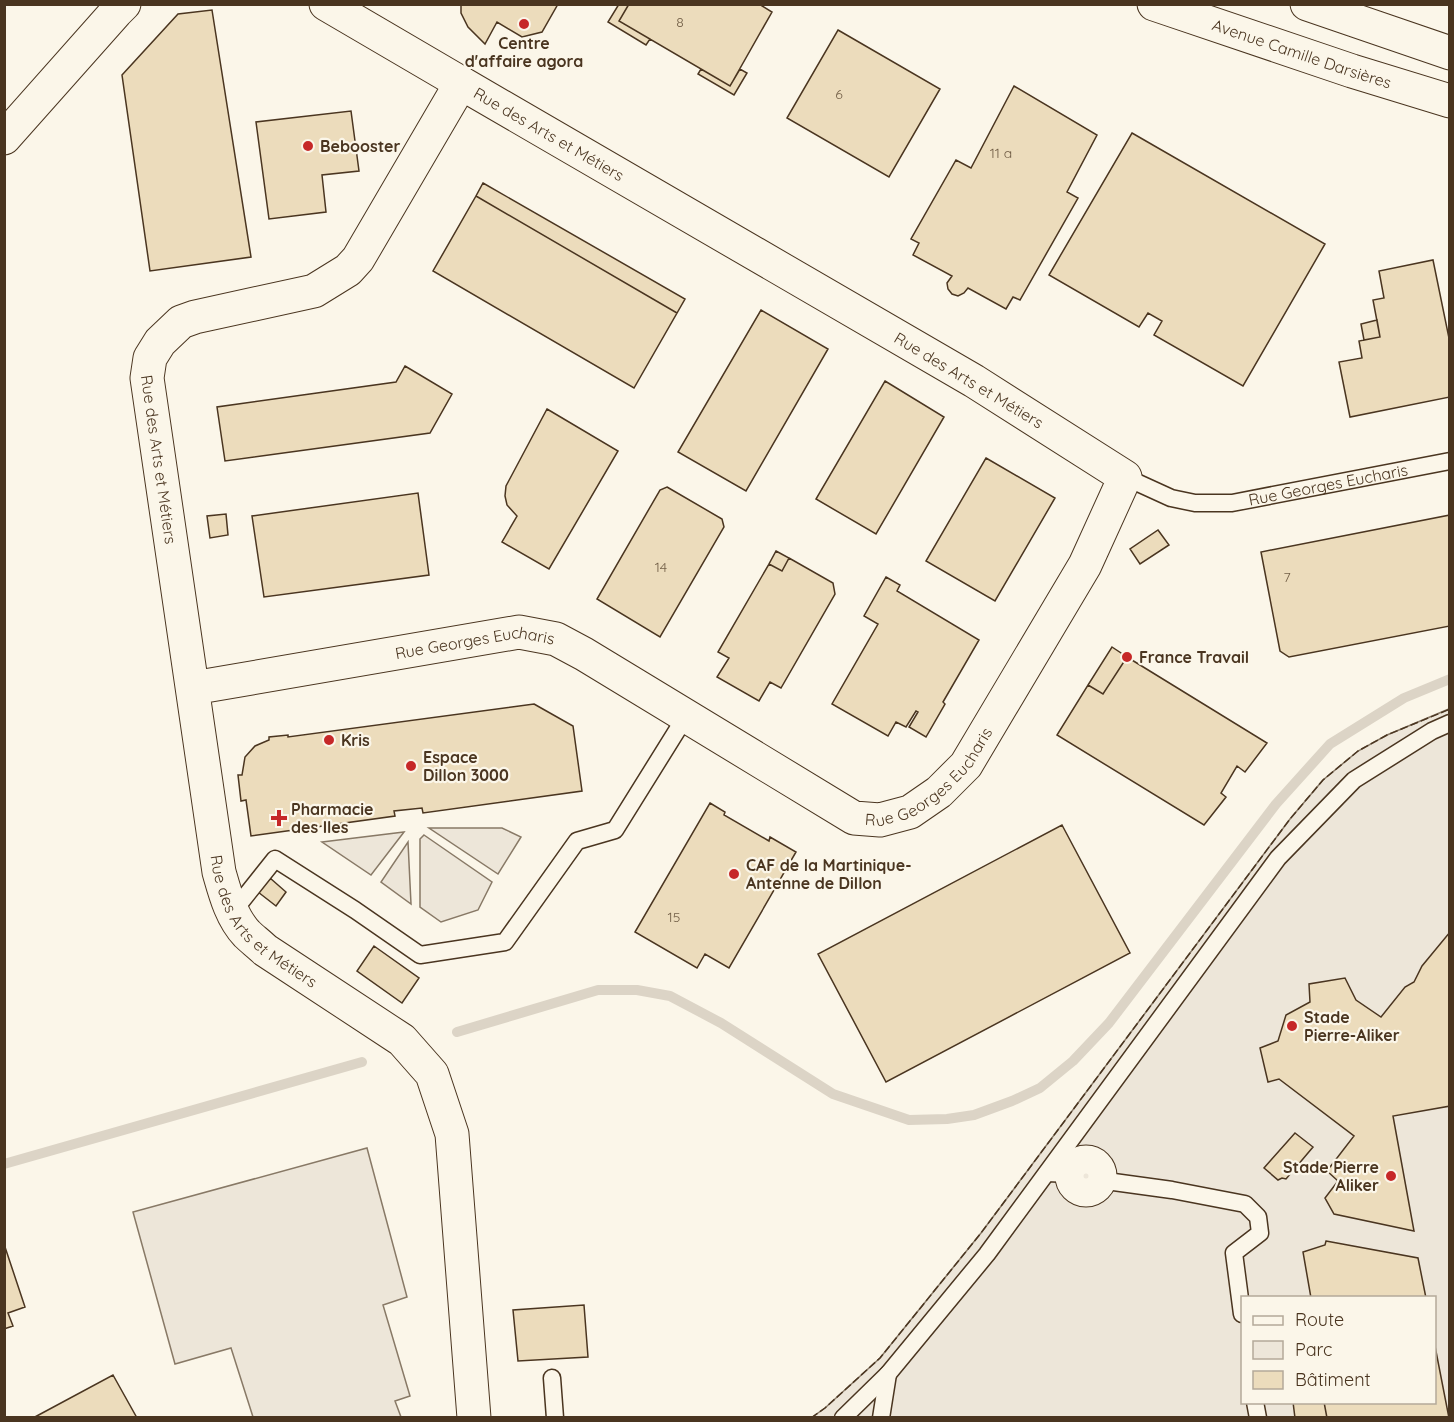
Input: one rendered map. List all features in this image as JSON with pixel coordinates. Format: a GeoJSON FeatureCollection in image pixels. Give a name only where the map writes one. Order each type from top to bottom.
{"type":"FeatureCollection","features":[{"type":"Feature","properties":{"kind":"street"},"geometry":{"type":"LineString","coordinates":[[4,138],[124,4]]}},
{"type":"Feature","properties":{"kind":"street"},"geometry":{"type":"LineString","coordinates":[[326,4],[461,83]]}},
{"type":"Feature","properties":{"kind":"street","name":"Avenue Camille Darsières"},"geometry":{"type":"LineString","coordinates":[[1154,4],[1352,71],[1449,101]]}},
{"type":"Feature","properties":{"kind":"street"},"geometry":{"type":"LineString","coordinates":[[1307,4],[1449,52]]}},
{"type":"Feature","properties":{"kind":"street","name":"Rue des Arts et Métiers"},"geometry":{"type":"LineString","coordinates":[[474,1418],[452,1134],[432,1074],[402,1040],[265,950],[245,932],[232,913],[224,892],[219,872],[147,378],[150,358],[160,342],[181,322],[314,291],[348,270],[358,259],[461,83],[974,381],[1125,477]]}},
{"type":"Feature","properties":{"kind":"street","name":"Rue Georges Eucharis"},"geometry":{"type":"LineString","coordinates":[[193,688],[519,632],[556,639],[854,818],[880,820],[910,812],[939,792],[966,765],[1085,565],[1125,477]]}},
{"type":"Feature","properties":{"kind":"lane","name":"Rue Georges Eucharis"},"geometry":{"type":"LineString","coordinates":[[1125,477],[1171,498],[1195,503],[1232,503],[1449,461]]}},
{"type":"Feature","properties":{"kind":"lane"},"geometry":{"type":"LineString","coordinates":[[232,913],[275,859],[420,955],[505,942],[577,842],[615,830],[686,716]]}},
{"type":"Feature","properties":{"kind":"lane"},"geometry":{"type":"LineString","coordinates":[[843,1418],[888,1374],[987,1254],[1072,1176],[1278,858],[1354,780],[1432,731],[1449,723]]}},
{"type":"Feature","properties":{"kind":"lane"},"geometry":{"type":"LineString","coordinates":[[1072,1176],[1172,1190],[1245,1204],[1258,1217],[1260,1233],[1234,1253],[1241,1306]]}},
{"type":"Feature","properties":{"kind":"lane"},"geometry":{"type":"LineString","coordinates":[[881,1418],[888,1374]]}},
{"type":"Feature","properties":{"kind":"lane"},"geometry":{"type":"LineString","coordinates":[[552,1378],[555,1418]]}},
{"type":"Feature","properties":{"kind":"green space","name":"Stade Pierre-Aliker"},"geometry":{"type":"Polygon","coordinates":[[[1449,709],[1449,1417],[811,1418],[880,1358],[981,1233],[1290,819],[1323,780],[1358,751],[1387,735],[1449,709]]]}},
{"type":"Feature","properties":{"kind":"green space"},"geometry":{"type":"Polygon","coordinates":[[[429,828],[502,828],[521,837],[498,874],[429,828]]]}},
{"type":"Feature","properties":{"kind":"green space"},"geometry":{"type":"Polygon","coordinates":[[[404,832],[371,875],[322,842],[404,832]]]}},
{"type":"Feature","properties":{"kind":"green space"},"geometry":{"type":"Polygon","coordinates":[[[424,835],[492,882],[478,910],[441,922],[420,907],[420,839],[424,835]]]}},
{"type":"Feature","properties":{"kind":"green space"},"geometry":{"type":"Polygon","coordinates":[[[408,842],[411,904],[381,882],[408,842]]]}},
{"type":"Feature","properties":{"kind":"green space"},"geometry":{"type":"Polygon","coordinates":[[[367,1148],[407,1297],[383,1305],[410,1396],[395,1401],[401,1417],[253,1417],[231,1348],[175,1364],[133,1212],[367,1148]]]}},
{"type":"Feature","properties":{"kind":"building","name":"Centre d'affaire agora"},"geometry":{"type":"Polygon","coordinates":[[[461,4],[558,4],[542,32],[522,37],[497,22],[485,44],[468,27],[461,13],[461,4]]]}},
{"type":"Feature","properties":{"kind":"building"},"geometry":{"type":"Polygon","coordinates":[[[619,4],[629,4],[619,21],[650,39],[646,45],[608,22],[619,4]]]}},
{"type":"Feature","properties":{"kind":"building"},"geometry":{"type":"Polygon","coordinates":[[[629,4],[759,4],[772,12],[730,86],[619,21],[629,4]]]}},
{"type":"Feature","properties":{"kind":"building"},"geometry":{"type":"Polygon","coordinates":[[[212,10],[251,257],[150,271],[122,75],[178,14],[212,10]]]}},
{"type":"Feature","properties":{"kind":"building"},"geometry":{"type":"Polygon","coordinates":[[[838,30],[940,89],[889,177],[787,118],[838,30]]]}},
{"type":"Feature","properties":{"kind":"building"},"geometry":{"type":"Polygon","coordinates":[[[701,69],[730,86],[740,69],[747,73],[734,95],[698,74],[701,69]]]}},
{"type":"Feature","properties":{"kind":"building"},"geometry":{"type":"Polygon","coordinates":[[[1014,86],[1097,135],[1067,192],[1078,198],[1020,300],[1013,297],[1006,309],[968,288],[958,296],[952,294],[947,283],[952,276],[913,255],[919,243],[911,239],[956,160],[971,168],[1014,86]]]}},
{"type":"Feature","properties":{"kind":"building","name":"Bebooster"},"geometry":{"type":"Polygon","coordinates":[[[351,111],[359,171],[322,175],[326,212],[269,219],[256,122],[351,111]]]}},
{"type":"Feature","properties":{"kind":"building"},"geometry":{"type":"Polygon","coordinates":[[[1132,133],[1325,244],[1243,386],[1154,335],[1162,321],[1148,313],[1139,327],[1049,275],[1132,133]]]}},
{"type":"Feature","properties":{"kind":"building"},"geometry":{"type":"Polygon","coordinates":[[[483,183],[685,299],[677,313],[476,196],[483,183]]]}},
{"type":"Feature","properties":{"kind":"building"},"geometry":{"type":"Polygon","coordinates":[[[476,196],[677,313],[634,388],[433,271],[476,196]]]}},
{"type":"Feature","properties":{"kind":"building"},"geometry":{"type":"Polygon","coordinates":[[[1433,260],[1450,343],[1450,397],[1350,417],[1339,362],[1362,358],[1359,341],[1380,337],[1373,300],[1384,298],[1379,271],[1433,260]]]}},
{"type":"Feature","properties":{"kind":"building"},"geometry":{"type":"Polygon","coordinates":[[[761,310],[828,349],[746,491],[678,452],[761,310]]]}},
{"type":"Feature","properties":{"kind":"building"},"geometry":{"type":"Polygon","coordinates":[[[1377,320],[1380,337],[1364,340],[1361,324],[1377,320]]]}},
{"type":"Feature","properties":{"kind":"building"},"geometry":{"type":"Polygon","coordinates":[[[405,366],[452,394],[430,433],[225,461],[217,407],[396,382],[405,366]]]}},
{"type":"Feature","properties":{"kind":"building"},"geometry":{"type":"Polygon","coordinates":[[[885,381],[944,417],[876,534],[816,499],[885,381]]]}},
{"type":"Feature","properties":{"kind":"building"},"geometry":{"type":"Polygon","coordinates":[[[547,409],[618,451],[549,569],[502,542],[517,516],[507,505],[506,486],[547,409]]]}},
{"type":"Feature","properties":{"kind":"building"},"geometry":{"type":"Polygon","coordinates":[[[986,458],[1055,498],[995,601],[926,561],[986,458]]]}},
{"type":"Feature","properties":{"kind":"building"},"geometry":{"type":"Polygon","coordinates":[[[667,487],[722,519],[724,527],[660,637],[597,599],[660,490],[667,487]]]}},
{"type":"Feature","properties":{"kind":"building"},"geometry":{"type":"Polygon","coordinates":[[[418,493],[429,575],[264,597],[252,516],[418,493]]]}},
{"type":"Feature","properties":{"kind":"building"},"geometry":{"type":"Polygon","coordinates":[[[226,514],[228,535],[210,538],[207,516],[226,514]]]}},
{"type":"Feature","properties":{"kind":"building"},"geometry":{"type":"Polygon","coordinates":[[[1450,515],[1450,626],[1289,657],[1280,651],[1261,552],[1450,515]]]}},
{"type":"Feature","properties":{"kind":"building"},"geometry":{"type":"Polygon","coordinates":[[[1158,530],[1169,545],[1140,564],[1130,549],[1158,530]]]}},
{"type":"Feature","properties":{"kind":"building"},"geometry":{"type":"Polygon","coordinates":[[[776,551],[789,558],[782,571],[769,564],[776,551]]]}},
{"type":"Feature","properties":{"kind":"building"},"geometry":{"type":"Polygon","coordinates":[[[789,558],[833,583],[835,594],[781,688],[770,682],[759,701],[717,677],[729,658],[718,652],[769,564],[782,571],[789,558]]]}},
{"type":"Feature","properties":{"kind":"building"},"geometry":{"type":"Polygon","coordinates":[[[886,577],[900,585],[897,591],[979,640],[943,702],[945,704],[926,737],[909,727],[918,712],[916,711],[906,727],[896,722],[888,736],[832,704],[878,624],[864,616],[886,577]]]}},
{"type":"Feature","properties":{"kind":"building"},"geometry":{"type":"Polygon","coordinates":[[[1112,647],[1127,657],[1103,694],[1088,685],[1112,647]]]}},
{"type":"Feature","properties":{"kind":"building"},"geometry":{"type":"Polygon","coordinates":[[[1127,657],[1267,743],[1245,772],[1237,766],[1221,793],[1226,797],[1204,825],[1057,735],[1088,685],[1103,694],[1127,657]]]}},
{"type":"Feature","properties":{"kind":"building","name":"Espace Dillon 3000"},"geometry":{"type":"Polygon","coordinates":[[[534,704],[573,726],[582,791],[423,813],[422,808],[394,811],[395,816],[251,836],[246,800],[241,801],[238,775],[242,775],[245,757],[255,746],[269,740],[269,737],[288,735],[288,737],[534,704]]]}},
{"type":"Feature","properties":{"kind":"building"},"geometry":{"type":"Polygon","coordinates":[[[710,803],[725,812],[724,815],[769,841],[770,837],[796,852],[729,968],[705,954],[697,968],[635,932],[710,803]]]}},
{"type":"Feature","properties":{"kind":"building"},"geometry":{"type":"Polygon","coordinates":[[[1062,825],[1130,953],[886,1082],[818,954],[1062,825]]]}},
{"type":"Feature","properties":{"kind":"building"},"geometry":{"type":"Polygon","coordinates":[[[270,878],[286,892],[276,906],[258,892],[270,878]]]}},
{"type":"Feature","properties":{"kind":"building"},"geometry":{"type":"Polygon","coordinates":[[[1450,932],[1450,1106],[1393,1116],[1414,1231],[1334,1214],[1325,1198],[1338,1181],[1327,1171],[1354,1136],[1279,1079],[1268,1082],[1260,1048],[1278,1041],[1286,1015],[1310,1002],[1309,984],[1345,978],[1356,1000],[1381,1017],[1405,987],[1414,982],[1422,966],[1450,932]]]}},
{"type":"Feature","properties":{"kind":"building"},"geometry":{"type":"Polygon","coordinates":[[[374,946],[419,978],[402,1003],[357,971],[374,946]]]}},
{"type":"Feature","properties":{"kind":"building"},"geometry":{"type":"Polygon","coordinates":[[[1295,1133],[1313,1147],[1286,1179],[1278,1180],[1264,1168],[1295,1133]]]}},
{"type":"Feature","properties":{"kind":"building"},"geometry":{"type":"Polygon","coordinates":[[[1326,1241],[1418,1258],[1426,1296],[1311,1296],[1303,1252],[1325,1245],[1326,1241]]]}},
{"type":"Feature","properties":{"kind":"building"},"geometry":{"type":"Polygon","coordinates":[[[4,1244],[25,1307],[8,1313],[13,1326],[4,1329],[4,1244]]]}},
{"type":"Feature","properties":{"kind":"building"},"geometry":{"type":"Polygon","coordinates":[[[584,1305],[588,1357],[518,1361],[513,1310],[584,1305]]]}},
{"type":"Feature","properties":{"kind":"building"},"geometry":{"type":"Polygon","coordinates":[[[1436,1351],[1449,1418],[1327,1418],[1324,1404],[1436,1404],[1436,1351]]]}},
{"type":"Feature","properties":{"kind":"building"},"geometry":{"type":"Polygon","coordinates":[[[113,1375],[137,1418],[33,1418],[113,1375]]]}},
{"type":"Feature","properties":{"kind":"building"},"geometry":{"type":"Polygon","coordinates":[[[1293,1404],[1324,1404],[1327,1418],[1295,1418],[1293,1404]]]}},
{"type":"Feature","properties":{"kind":"waterway"},"geometry":{"type":"LineString","coordinates":[[457,1032],[598,990],[637,990],[670,996],[721,1023],[833,1094],[909,1120],[947,1119],[974,1115],[1040,1088],[1073,1061],[1109,1023],[1276,804],[1330,744],[1404,698],[1450,679]]}},
{"type":"Feature","properties":{"kind":"waterway"},"geometry":{"type":"LineString","coordinates":[[4,1164],[362,1062]]}},
{"type":"Feature","properties":{"kind":"fence"},"geometry":{"type":"LineString","coordinates":[[811,1418],[880,1358],[981,1233],[1290,819],[1323,780],[1358,751],[1387,735],[1450,709]]}},
{"type":"Feature","properties":{"kind":"place","name":"Centre d'affaire agora"},"geometry":{"type":"Point","coordinates":[524,24]}},
{"type":"Feature","properties":{"kind":"place","name":"Bebooster"},"geometry":{"type":"Point","coordinates":[308,146]}},
{"type":"Feature","properties":{"kind":"place","name":"France Travail"},"geometry":{"type":"Point","coordinates":[1127,657]}},
{"type":"Feature","properties":{"kind":"place","name":"Kris"},"geometry":{"type":"Point","coordinates":[329,740]}},
{"type":"Feature","properties":{"kind":"place","name":"Espace Dillon 3000"},"geometry":{"type":"Point","coordinates":[411,766]}},
{"type":"Feature","properties":{"kind":"place","name":"Pharmacie des Iles"},"geometry":{"type":"Point","coordinates":[279,818]}},
{"type":"Feature","properties":{"kind":"place","name":"CAF de la Martinique- Antenne de Dillon"},"geometry":{"type":"Point","coordinates":[734,874]}},
{"type":"Feature","properties":{"kind":"place","name":"Stade Pierre-Aliker"},"geometry":{"type":"Point","coordinates":[1292,1026]}},
{"type":"Feature","properties":{"kind":"place","name":"Stade Pierre Aliker"},"geometry":{"type":"Point","coordinates":[1391,1176]}}]}
